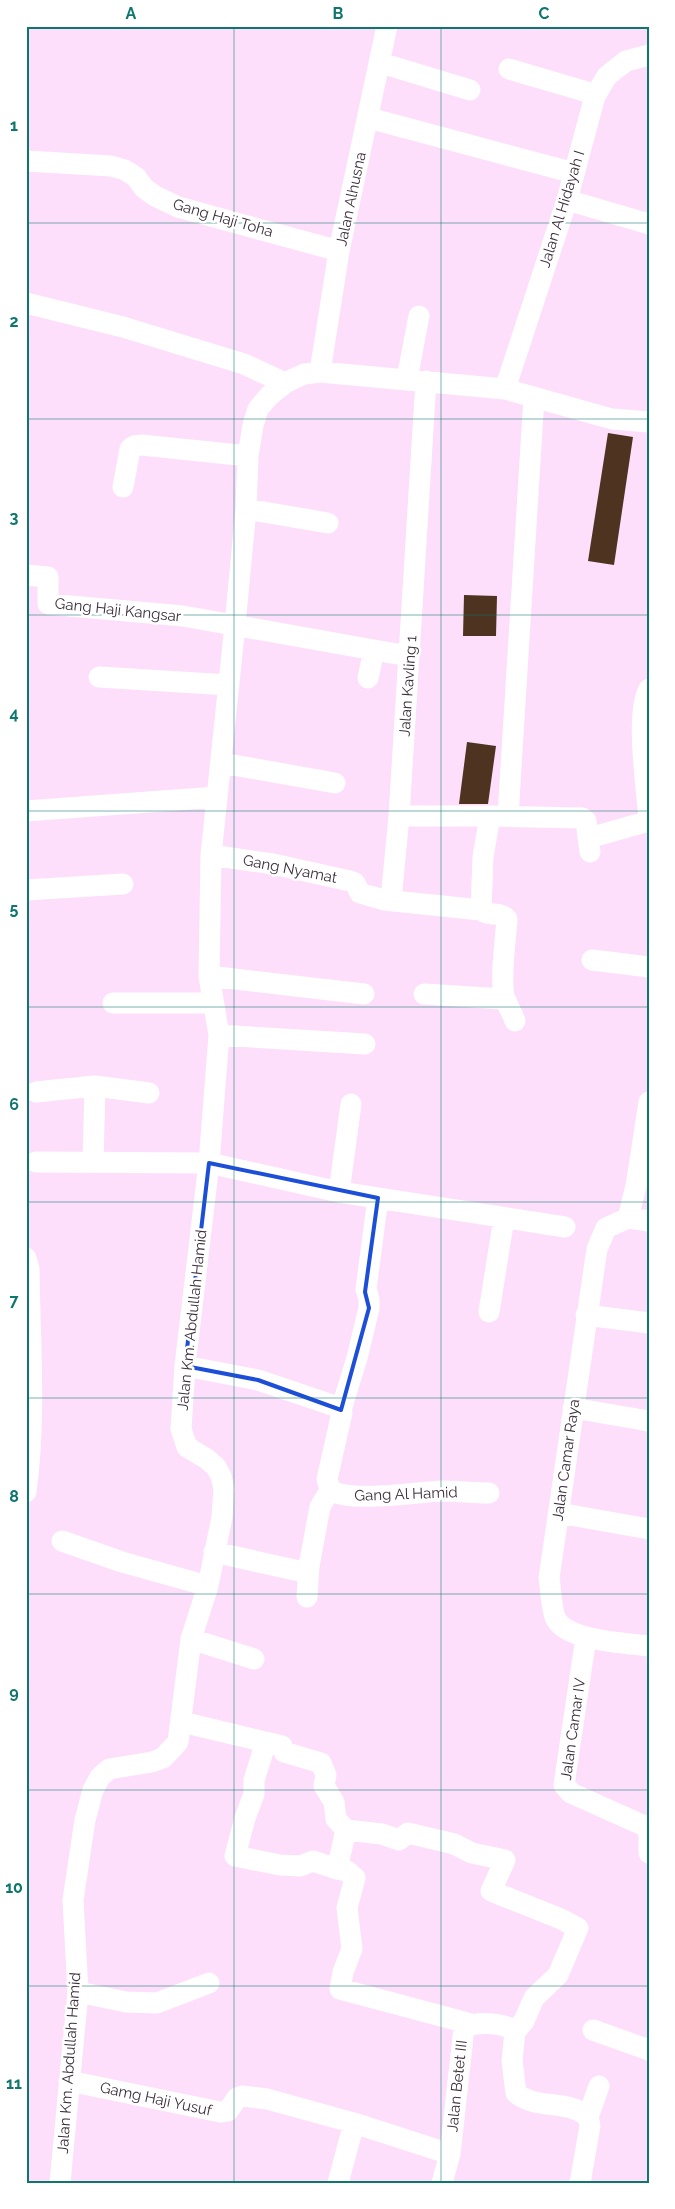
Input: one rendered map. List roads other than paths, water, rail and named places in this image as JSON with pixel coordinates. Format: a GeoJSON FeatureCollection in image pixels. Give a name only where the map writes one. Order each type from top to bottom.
{"type":"FeatureCollection","features":[{"type":"Feature","properties":{"kind":"street","name":"Jalan Alhusna"},"geometry":{"type":"LineString","coordinates":[[320,372],[339,251],[381,63],[387,26]]}},
{"type":"Feature","properties":{"kind":"street","name":"Jalan Al Hidayah I"},"geometry":{"type":"LineString","coordinates":[[505,389],[567,200],[595,96],[607,76],[626,61],[649,56]]}},
{"type":"Feature","properties":{"kind":"street"},"geometry":{"type":"LineString","coordinates":[[381,63],[470,90]]}},
{"type":"Feature","properties":{"kind":"street"},"geometry":{"type":"LineString","coordinates":[[509,69],[595,96]]}},
{"type":"Feature","properties":{"kind":"street"},"geometry":{"type":"LineString","coordinates":[[369,118],[574,173]]}},
{"type":"Feature","properties":{"kind":"street","name":"Gang Haji Toha"},"geometry":{"type":"LineString","coordinates":[[26,161],[112,166],[125,170],[136,177],[144,188],[155,196],[178,207],[339,251]]}},
{"type":"Feature","properties":{"kind":"street"},"geometry":{"type":"LineString","coordinates":[[567,200],[649,224]]}},
{"type":"Feature","properties":{"kind":"street"},"geometry":{"type":"LineString","coordinates":[[26,303],[132,329],[244,364],[285,383]]}},
{"type":"Feature","properties":{"kind":"street","name":"Jalan Kavling 1"},"geometry":{"type":"LineString","coordinates":[[391,900],[400,816],[409,656],[419,316]]}},
{"type":"Feature","properties":{"kind":"street","name":"Jalan Km. Abdullah Hamid"},"geometry":{"type":"LineString","coordinates":[[60,2183],[78,1992],[73,1900],[80,1850],[93,1790],[100,1777],[109,1769],[152,1762],[164,1758],[178,1742],[191,1639],[208,1586],[222,1517],[224,1489],[216,1467],[187,1447],[182,1438],[181,1430],[185,1366],[209,1163],[218,1036],[209,976],[211,855],[222,763],[246,509],[248,456],[258,409],[269,396],[285,383],[304,374],[320,372],[505,389],[612,418],[649,422]]}},
{"type":"Feature","properties":{"kind":"street"},"geometry":{"type":"LineString","coordinates":[[481,910],[483,857],[499,816],[534,396]]}},
{"type":"Feature","properties":{"kind":"street"},"geometry":{"type":"LineString","coordinates":[[123,487],[130,449],[134,446],[142,445],[248,456]]}},
{"type":"Feature","properties":{"kind":"street"},"geometry":{"type":"LineString","coordinates":[[246,509],[328,523]]}},
{"type":"Feature","properties":{"kind":"street","name":"Gang Haji Kangsar"},"geometry":{"type":"LineString","coordinates":[[26,576],[48,577],[48,604],[183,616],[235,625]]}},
{"type":"Feature","properties":{"kind":"street"},"geometry":{"type":"LineString","coordinates":[[235,625],[409,656]]}},
{"type":"Feature","properties":{"kind":"street"},"geometry":{"type":"LineString","coordinates":[[368,678],[374,650]]}},
{"type":"Feature","properties":{"kind":"street"},"geometry":{"type":"LineString","coordinates":[[98,677],[229,685]]}},
{"type":"Feature","properties":{"kind":"street"},"geometry":{"type":"LineString","coordinates":[[400,816],[576,816],[582,818],[588,837],[649,820],[646,729],[643,704],[649,689]]}},
{"type":"Feature","properties":{"kind":"street"},"geometry":{"type":"LineString","coordinates":[[222,763],[335,782]]}},
{"type":"Feature","properties":{"kind":"street"},"geometry":{"type":"LineString","coordinates":[[26,811],[217,797]]}},
{"type":"Feature","properties":{"kind":"street","name":"Gang Nyamat"},"geometry":{"type":"LineString","coordinates":[[211,855],[273,864],[350,881],[355,883],[360,893],[391,900]]}},
{"type":"Feature","properties":{"kind":"street"},"geometry":{"type":"LineString","coordinates":[[26,890],[123,884]]}},
{"type":"Feature","properties":{"kind":"street"},"geometry":{"type":"LineString","coordinates":[[391,900],[481,910],[485,913],[502,915],[507,919],[503,984],[504,999],[510,1006],[515,1021]]}},
{"type":"Feature","properties":{"kind":"street"},"geometry":{"type":"LineString","coordinates":[[592,960],[649,967]]}},
{"type":"Feature","properties":{"kind":"street"},"geometry":{"type":"LineString","coordinates":[[209,976],[364,994]]}},
{"type":"Feature","properties":{"kind":"street"},"geometry":{"type":"LineString","coordinates":[[424,994],[504,999]]}},
{"type":"Feature","properties":{"kind":"street"},"geometry":{"type":"LineString","coordinates":[[113,1003],[212,1003]]}},
{"type":"Feature","properties":{"kind":"street"},"geometry":{"type":"LineString","coordinates":[[218,1036],[365,1044]]}},
{"type":"Feature","properties":{"kind":"street"},"geometry":{"type":"LineString","coordinates":[[93,1161],[95,1086]]}},
{"type":"Feature","properties":{"kind":"street"},"geometry":{"type":"LineString","coordinates":[[36,1092],[95,1086],[149,1093]]}},
{"type":"Feature","properties":{"kind":"street"},"geometry":{"type":"LineString","coordinates":[[339,1192],[350,1104]]}},
{"type":"Feature","properties":{"kind":"street"},"geometry":{"type":"LineString","coordinates":[[648,1114],[636,1186],[628,1218],[649,1221]]}},
{"type":"Feature","properties":{"kind":"street"},"geometry":{"type":"LineString","coordinates":[[36,1162],[209,1163],[339,1192],[565,1227]]}},
{"type":"Feature","properties":{"kind":"street"},"geometry":{"type":"LineString","coordinates":[[307,1597],[308,1573],[320,1507],[330,1490],[327,1479],[342,1413],[341,1410],[357,1358],[369,1308],[369,1298],[366,1289],[378,1198]]}},
{"type":"Feature","properties":{"kind":"street"},"geometry":{"type":"LineString","coordinates":[[489,1312],[504,1218]]}},
{"type":"Feature","properties":{"kind":"street","name":"Jalan Camar Raya"},"geometry":{"type":"LineString","coordinates":[[628,1218],[606,1228],[596,1249],[550,1578],[555,1619],[568,1631],[586,1637],[649,1646]]}},
{"type":"Feature","properties":{"kind":"street"},"geometry":{"type":"LineString","coordinates":[[26,1492],[29,1402],[27,1266]]}},
{"type":"Feature","properties":{"kind":"street"},"geometry":{"type":"LineString","coordinates":[[586,1315],[649,1323]]}},
{"type":"Feature","properties":{"kind":"street"},"geometry":{"type":"LineString","coordinates":[[185,1366],[258,1380],[334,1405],[341,1410]]}},
{"type":"Feature","properties":{"kind":"street"},"geometry":{"type":"LineString","coordinates":[[573,1408],[649,1421]]}},
{"type":"Feature","properties":{"kind":"street","name":"Gang Al Hamid"},"geometry":{"type":"LineString","coordinates":[[330,1490],[342,1495],[356,1496],[445,1491],[489,1493]]}},
{"type":"Feature","properties":{"kind":"street"},"geometry":{"type":"LineString","coordinates":[[560,1513],[649,1529]]}},
{"type":"Feature","properties":{"kind":"street"},"geometry":{"type":"LineString","coordinates":[[62,1541],[122,1562],[208,1586]]}},
{"type":"Feature","properties":{"kind":"street"},"geometry":{"type":"LineString","coordinates":[[214,1552],[308,1573]]}},
{"type":"Feature","properties":{"kind":"street","name":"Jalan Camar IV"},"geometry":{"type":"LineString","coordinates":[[586,1637],[564,1785],[571,1792],[649,1828]]}},
{"type":"Feature","properties":{"kind":"street"},"geometry":{"type":"LineString","coordinates":[[191,1639],[254,1659]]}},
{"type":"Feature","properties":{"kind":"street"},"geometry":{"type":"LineString","coordinates":[[182,1722],[282,1746],[284,1752],[321,1763],[326,1775],[324,1786],[334,1802],[336,1819],[346,1830],[382,1834],[399,1840],[408,1833],[454,1844],[472,1853],[505,1860],[492,1891],[561,1918],[578,1928],[558,1975],[534,1998],[524,2021],[515,2032],[512,2060],[516,2093],[523,2099],[573,2108],[588,2117]]}},
{"type":"Feature","properties":{"kind":"street"},"geometry":{"type":"LineString","coordinates":[[266,1742],[254,1780],[254,1794],[245,1818],[235,1856],[280,1865],[300,1866],[313,1862],[347,1871],[355,1878],[347,1908],[352,1949],[343,1972],[340,1989],[471,2024]]}},
{"type":"Feature","properties":{"kind":"street"},"geometry":{"type":"LineString","coordinates":[[337,1869],[346,1830]]}},
{"type":"Feature","properties":{"kind":"street"},"geometry":{"type":"LineString","coordinates":[[78,1992],[126,2002],[157,2003],[210,1983]]}},
{"type":"Feature","properties":{"kind":"street","name":"Jalan Betet III"},"geometry":{"type":"LineString","coordinates":[[354,2123],[450,2154],[461,2039],[464,2028],[471,2024],[510,2028],[515,2032]]}},
{"type":"Feature","properties":{"kind":"street"},"geometry":{"type":"LineString","coordinates":[[593,2030],[649,2050]]}},
{"type":"Feature","properties":{"kind":"street","name":"Gamg Haji Yusuf"},"geometry":{"type":"LineString","coordinates":[[69,2081],[220,2112],[228,2111],[237,2098],[242,2096],[267,2099],[354,2123]]}},
{"type":"Feature","properties":{"kind":"street"},"geometry":{"type":"LineString","coordinates":[[580,2183],[590,2126],[588,2117],[599,2086]]}},
{"type":"Feature","properties":{"kind":"street"},"geometry":{"type":"LineString","coordinates":[[338,2183],[354,2123]]}},
{"type":"Feature","properties":{"kind":"street"},"geometry":{"type":"LineString","coordinates":[[442,2183],[450,2154]]}}]}
